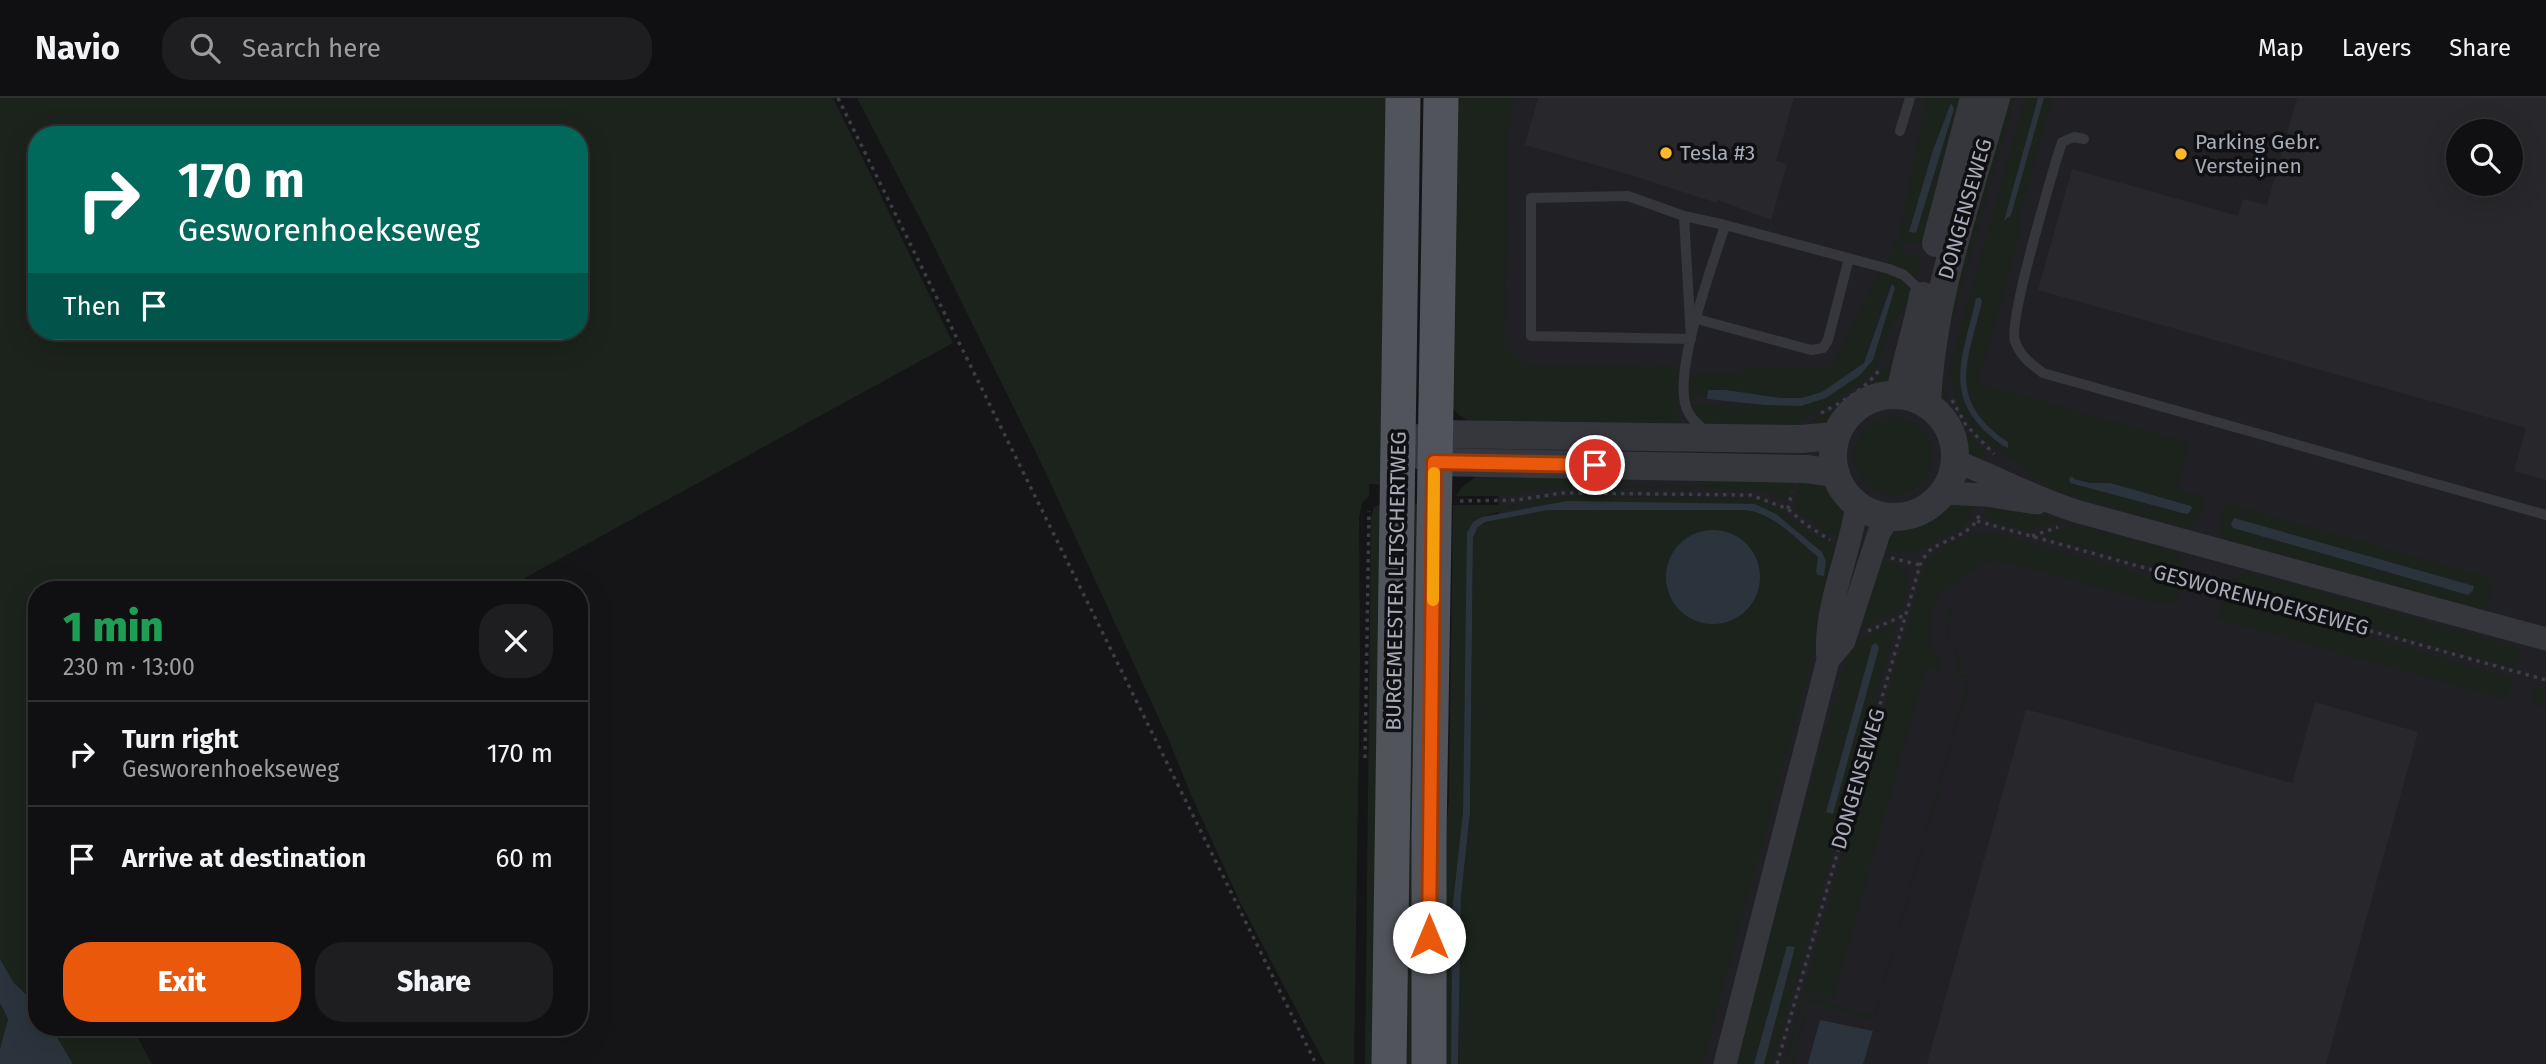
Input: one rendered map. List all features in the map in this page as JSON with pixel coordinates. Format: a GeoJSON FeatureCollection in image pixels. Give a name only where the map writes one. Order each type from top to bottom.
{"type":"FeatureCollection","features":[{"type":"Feature","properties":{"kind":"main road","name":"BURGEMEESTER LETSCHERTWEG"},"geometry":{"type":"LineString","coordinates":[[1389,1064],[1403,98]]}},
{"type":"Feature","properties":{"kind":"main road","name":"BURGEMEESTER LETSCHERTWEG"},"geometry":{"type":"LineString","coordinates":[[1429,1064],[1429,835],[1440,98]]}},
{"type":"Feature","properties":{"kind":"street","name":"DONGENSEWEG"},"geometry":{"type":"LineString","coordinates":[[1900,396],[1905,362],[1919,321],[1974,98]]}},
{"type":"Feature","properties":{"kind":"street","name":"DONGENSEWEG"},"geometry":{"type":"LineString","coordinates":[[1927,405],[1940,296],[1996,98]]}},
{"type":"Feature","properties":{"kind":"street"},"geometry":{"type":"LineString","coordinates":[[1883,396],[1914,398],[1927,405],[1937,413],[1951,435],[1955,461],[1953,473],[1943,493],[1934,502],[1913,514],[1889,517],[1867,511],[1844,490],[1836,473],[1833,449],[1843,422],[1861,405],[1883,396]]}},
{"type":"Feature","properties":{"kind":"street"},"geometry":{"type":"LineString","coordinates":[[1434,448],[1717,437],[1800,439],[1836,436]]}},
{"type":"Feature","properties":{"kind":"street"},"geometry":{"type":"LineString","coordinates":[[1399,444],[1836,473]]}},
{"type":"Feature","properties":{"kind":"street","name":"GESWORENHOEKSEWEG"},"geometry":{"type":"LineString","coordinates":[[1955,461],[2035,494],[2047,502],[2546,639]]}},
{"type":"Feature","properties":{"kind":"street","name":"GESWORENHOEKSEWEG"},"geometry":{"type":"LineString","coordinates":[[1943,493],[1985,495],[2031,504],[2047,502]]}},
{"type":"Feature","properties":{"kind":"street"},"geometry":{"type":"LineString","coordinates":[[1725,1064],[1828,660],[1826,636],[1857,504]]}},
{"type":"Feature","properties":{"kind":"street"},"geometry":{"type":"LineString","coordinates":[[1828,660],[1844,642],[1879,533],[1889,517]]}},
{"type":"Feature","properties":{"kind":"lane"},"geometry":{"type":"LineString","coordinates":[[1900,131],[1910,98]]}},
{"type":"Feature","properties":{"kind":"lane"},"geometry":{"type":"LineString","coordinates":[[2084,139],[2074,137],[2062,142],[2056,161],[2017,310],[2013,339],[2024,359],[2043,373],[2546,514]]}},
{"type":"Feature","properties":{"kind":"lane"},"geometry":{"type":"LineString","coordinates":[[1691,339],[1531,337],[1531,198],[1628,196],[1685,216],[1849,258],[1904,275],[1924,294]]}},
{"type":"Feature","properties":{"kind":"lane"},"geometry":{"type":"LineString","coordinates":[[1685,216],[1691,339]]}},
{"type":"Feature","properties":{"kind":"lane"},"geometry":{"type":"LineString","coordinates":[[1717,437],[1689,415],[1685,404],[1685,372],[1691,339],[1725,225]]}},
{"type":"Feature","properties":{"kind":"lane"},"geometry":{"type":"LineString","coordinates":[[1697,319],[1811,350],[1822,348],[1828,340],[1849,258]]}},
{"type":"Feature","properties":{"kind":"path"},"geometry":{"type":"LineString","coordinates":[[838,98],[1316,1064]]}},
{"type":"Feature","properties":{"kind":"path"},"geometry":{"type":"LineString","coordinates":[[1800,439],[1802,424],[1864,386],[1874,378],[1885,359],[1905,362]]}},
{"type":"Feature","properties":{"kind":"path"},"geometry":{"type":"LineString","coordinates":[[1788,509],[1798,469]]}},
{"type":"Feature","properties":{"kind":"path"},"geometry":{"type":"LineString","coordinates":[[1434,501],[1517,500],[1562,493],[1751,495],[1788,509],[1824,537],[1849,547]]}},
{"type":"Feature","properties":{"kind":"path","name":"GESWORENHOEKSEWEG"},"geometry":{"type":"LineString","coordinates":[[1920,565],[1929,552],[1977,521],[2546,680]]}},
{"type":"Feature","properties":{"kind":"path"},"geometry":{"type":"LineString","coordinates":[[1872,554],[1920,565]]}},
{"type":"Feature","properties":{"kind":"path","name":"DONGENSEWEG"},"geometry":{"type":"LineString","coordinates":[[1777,1064],[1920,565]]}},
{"type":"Feature","properties":{"kind":"path"},"geometry":{"type":"LineString","coordinates":[[1844,642],[1905,615]]}},
{"type":"Feature","properties":{"kind":"shaded area"},"geometry":{"type":"Polygon","coordinates":[[[0,98],[833,98],[953,343],[519,581],[28,581],[28,996],[14,983],[0,959],[0,98]]]}},
{"type":"Feature","properties":{"kind":"shaded area"},"geometry":{"type":"Polygon","coordinates":[[[857,98],[1391,98],[1382,485],[1369,484],[1369,496],[1362,503],[1359,518],[1360,659],[1354,1064],[1325,1064],[1240,902],[1044,469],[925,228],[857,98]]]}},
{"type":"Feature","properties":{"kind":"shaded area"},"geometry":{"type":"Polygon","coordinates":[[[1448,98],[1514,98],[1508,137],[1505,345],[1525,365],[1677,366],[1678,428],[1474,423],[1453,409],[1448,98]]]}},
{"type":"Feature","properties":{"kind":"shaded area"},"geometry":{"type":"Polygon","coordinates":[[[1502,98],[2546,98],[2546,1064],[1500,1064],[1498,347],[1502,98]]]}},
{"type":"Feature","properties":{"kind":"shaded area"},"geometry":{"type":"Polygon","coordinates":[[[1926,98],[1959,98],[1961,104],[1926,245],[1903,242],[1899,251],[1921,260],[1912,295],[1891,327],[1874,372],[1830,406],[1801,419],[1797,425],[1710,426],[1699,417],[1691,404],[1801,406],[1826,398],[1860,375],[1873,360],[1894,285],[1889,285],[1864,363],[1822,392],[1801,398],[1687,395],[1690,393],[1690,373],[1741,373],[1743,367],[1831,368],[1899,236],[1926,98]],[[1949,104],[1909,231],[1916,233],[1954,110],[1949,104]]]}},
{"type":"Feature","properties":{"kind":"shaded area"},"geometry":{"type":"Polygon","coordinates":[[[2004,98],[2013,98],[2014,101],[1941,360],[1937,356],[2004,98]]]}},
{"type":"Feature","properties":{"kind":"shaded area"},"geometry":{"type":"Polygon","coordinates":[[[2025,98],[2038,98],[2004,220],[2011,215],[2044,98],[2052,98],[2017,224],[2022,226],[1978,383],[2189,443],[2176,489],[2205,497],[2197,523],[2188,529],[2054,491],[1976,433],[1962,412],[1954,393],[1950,369],[2025,98]],[[1978,297],[1961,363],[1961,390],[1969,415],[1990,437],[2008,448],[1979,417],[1965,378],[1983,300],[1978,297]],[[2073,479],[2071,483],[2183,513],[2188,514],[2192,508],[2110,483],[2090,483],[2073,479]]]}},
{"type":"Feature","properties":{"kind":"shaded area"},"geometry":{"type":"Polygon","coordinates":[[[2038,98],[2044,98],[2011,215],[2004,221],[2038,98]]]}},
{"type":"Feature","properties":{"kind":"shaded area"},"geometry":{"type":"Polygon","coordinates":[[[1951,103],[1954,109],[1916,233],[1909,232],[1933,150],[1951,103]]]}},
{"type":"Feature","properties":{"kind":"shaded area"},"geometry":{"type":"Polygon","coordinates":[[[1892,284],[1895,288],[1873,360],[1860,375],[1826,398],[1801,406],[1707,399],[1708,390],[1780,398],[1802,398],[1822,392],[1864,363],[1892,284]]]}},
{"type":"Feature","properties":{"kind":"shaded area"},"geometry":{"type":"Polygon","coordinates":[[[1980,297],[1982,302],[1967,362],[1966,379],[1976,411],[1988,426],[2008,442],[2008,448],[1983,429],[1970,413],[1963,396],[1961,362],[1976,299],[1980,297]]]}},
{"type":"Feature","properties":{"kind":"shaded area"},"geometry":{"type":"Polygon","coordinates":[[[1885,365],[1893,365],[1883,386],[1852,407],[1834,425],[1803,427],[1861,393],[1879,376],[1885,365]]]}},
{"type":"Feature","properties":{"kind":"shaded area"},"geometry":{"type":"Polygon","coordinates":[[[1942,381],[1954,414],[1986,455],[1986,467],[1958,451],[1949,425],[1936,407],[1942,381]]]}},
{"type":"Feature","properties":{"kind":"shaded area"},"geometry":{"type":"Polygon","coordinates":[[[1893,417],[1908,420],[1920,429],[1929,441],[1932,456],[1929,471],[1920,483],[1908,492],[1893,495],[1878,492],[1866,483],[1857,471],[1854,456],[1857,441],[1866,429],[1878,420],[1893,417]]]}},
{"type":"Feature","properties":{"kind":"shaded area"},"geometry":{"type":"Polygon","coordinates":[[[1575,475],[1619,482],[1619,486],[1700,487],[1701,475],[1795,477],[1791,493],[1783,500],[1768,493],[1742,489],[1597,488],[1597,482],[1592,481],[1591,487],[1552,488],[1503,496],[1456,496],[1462,487],[1477,476],[1575,475]]]}},
{"type":"Feature","properties":{"kind":"shaded area"},"geometry":{"type":"Polygon","coordinates":[[[2072,476],[2090,483],[2110,483],[2192,508],[2188,514],[2182,513],[2070,483],[2069,478],[2072,476]]]}},
{"type":"Feature","properties":{"kind":"shaded area"},"geometry":{"type":"Polygon","coordinates":[[[1800,477],[1835,487],[1844,505],[1843,538],[1825,532],[1797,511],[1795,502],[1800,477]]]}},
{"type":"Feature","properties":{"kind":"shaded area"},"geometry":{"type":"Polygon","coordinates":[[[1566,496],[1729,497],[1759,501],[1779,509],[1817,537],[1841,547],[1702,1064],[1458,1064],[1461,898],[1470,813],[1473,538],[1477,528],[1485,522],[1548,510],[1746,510],[1757,512],[1776,522],[1818,557],[1816,572],[1826,561],[1822,552],[1784,520],[1764,509],[1740,503],[1553,503],[1515,508],[1485,517],[1468,529],[1463,811],[1452,911],[1451,1064],[1438,1064],[1439,888],[1449,801],[1453,505],[1509,505],[1566,496]],[[1701,531],[1688,537],[1674,555],[1669,570],[1668,585],[1680,610],[1705,623],[1719,623],[1740,615],[1750,603],[1760,574],[1758,561],[1752,550],[1731,535],[1701,531]]]}},
{"type":"Feature","properties":{"kind":"shaded area"},"geometry":{"type":"Polygon","coordinates":[[[1567,501],[1755,504],[1776,514],[1822,552],[1826,561],[1824,576],[1816,572],[1818,557],[1793,535],[1776,522],[1757,512],[1746,510],[1548,510],[1485,522],[1477,528],[1473,538],[1470,813],[1461,898],[1458,1064],[1451,1064],[1452,911],[1463,811],[1467,532],[1473,522],[1482,517],[1567,501]]]}},
{"type":"Feature","properties":{"kind":"shaded area"},"geometry":{"type":"Polygon","coordinates":[[[1976,501],[1963,526],[1923,548],[1904,553],[1877,549],[1897,522],[1919,515],[1942,502],[1976,501]]]}},
{"type":"Feature","properties":{"kind":"shaded area"},"geometry":{"type":"Polygon","coordinates":[[[1986,503],[2059,521],[2026,531],[1989,520],[1985,513],[1986,503]]]}},
{"type":"Feature","properties":{"kind":"shaded area"},"geometry":{"type":"Polygon","coordinates":[[[2226,503],[2495,579],[2488,604],[2479,610],[2224,539],[2219,529],[2226,503]],[[2235,518],[2232,520],[2233,528],[2468,595],[2474,585],[2235,518]]]}},
{"type":"Feature","properties":{"kind":"shaded area"},"geometry":{"type":"Polygon","coordinates":[[[1382,504],[1382,1064],[1365,1064],[1371,517],[1374,507],[1382,504]]]}},
{"type":"Feature","properties":{"kind":"shaded area"},"geometry":{"type":"Polygon","coordinates":[[[1410,504],[1423,504],[1417,1064],[1402,1064],[1410,504]]]}},
{"type":"Feature","properties":{"kind":"shaded area"},"geometry":{"type":"Polygon","coordinates":[[[2234,518],[2474,586],[2473,591],[2468,595],[2233,528],[2231,524],[2234,518]]]}},
{"type":"Feature","properties":{"kind":"shaded area"},"geometry":{"type":"Polygon","coordinates":[[[2079,525],[2176,552],[2186,569],[2184,576],[2043,536],[2079,525]]]}},
{"type":"Feature","properties":{"kind":"shaded area"},"geometry":{"type":"Polygon","coordinates":[[[1713,530],[1731,534],[1746,544],[1756,559],[1760,577],[1756,595],[1746,610],[1731,620],[1713,624],[1695,620],[1680,610],[1670,595],[1666,577],[1670,559],[1680,544],[1695,534],[1713,530]]]}},
{"type":"Feature","properties":{"kind":"shaded area"},"geometry":{"type":"Polygon","coordinates":[[[1989,532],[2182,585],[2178,598],[2163,605],[1998,560],[1982,564],[1940,593],[1932,613],[1929,635],[1941,668],[1938,670],[1926,667],[1833,999],[1813,994],[1805,998],[1786,1064],[1783,1064],[1923,571],[1935,555],[1951,544],[1989,532]]]}},
{"type":"Feature","properties":{"kind":"shaded area"},"geometry":{"type":"Polygon","coordinates":[[[1875,557],[1904,569],[1908,574],[1908,588],[1899,611],[1855,632],[1875,557]]]}},
{"type":"Feature","properties":{"kind":"shaded area"},"geometry":{"type":"Polygon","coordinates":[[[2246,571],[2519,648],[2521,651],[2516,669],[2226,587],[2228,581],[2246,571]]]}},
{"type":"Feature","properties":{"kind":"shaded area"},"geometry":{"type":"Polygon","coordinates":[[[1997,577],[2012,581],[1996,578],[1954,606],[1997,577]]]}},
{"type":"Feature","properties":{"kind":"shaded area"},"geometry":{"type":"Polygon","coordinates":[[[2224,597],[2513,678],[2507,700],[2217,619],[2224,597]]]}},
{"type":"Feature","properties":{"kind":"shaded area"},"geometry":{"type":"Polygon","coordinates":[[[1954,606],[1948,634],[1947,623],[1954,606]]]}},
{"type":"Feature","properties":{"kind":"shaded area"},"geometry":{"type":"Polygon","coordinates":[[[1897,624],[1773,1064],[1764,1064],[1788,946],[1754,1064],[1733,1064],[1849,649],[1858,640],[1897,624]],[[1875,643],[1872,645],[1826,811],[1875,643]]]}},
{"type":"Feature","properties":{"kind":"shaded area"},"geometry":{"type":"Polygon","coordinates":[[[1876,643],[1879,648],[1833,814],[1826,812],[1872,645],[1876,643]]]}},
{"type":"Feature","properties":{"kind":"shaded area"},"geometry":{"type":"Polygon","coordinates":[[[1951,644],[1961,660],[1958,672],[1971,676],[1874,1020],[1810,1002],[1793,1064],[1790,1064],[1808,1001],[1813,998],[1874,1016],[1968,679],[1956,675],[1956,656],[1951,644]]]}},
{"type":"Feature","properties":{"kind":"shaded area"},"geometry":{"type":"Polygon","coordinates":[[[2536,684],[2546,687],[2546,707],[2531,703],[2536,684]]]}},
{"type":"Feature","properties":{"kind":"shaded area"},"geometry":{"type":"Polygon","coordinates":[[[1787,946],[1795,947],[1764,1064],[1754,1064],[1787,946]]]}},
{"type":"Feature","properties":{"kind":"shaded area"},"geometry":{"type":"Polygon","coordinates":[[[0,959],[14,983],[28,996],[28,1036],[56,1036],[73,1064],[0,1064],[0,1049],[8,1019],[0,1003],[0,959]]]}},
{"type":"Feature","properties":{"kind":"shaded area"},"geometry":{"type":"Polygon","coordinates":[[[0,1003],[8,1019],[0,1049],[0,1003]]]}},
{"type":"Feature","properties":{"kind":"shaded area"},"geometry":{"type":"Polygon","coordinates":[[[1820,1020],[1873,1031],[1863,1064],[1808,1064],[1820,1020]]]}},
{"type":"Feature","properties":{"kind":"shaded area"},"geometry":{"type":"Polygon","coordinates":[[[56,1036],[137,1036],[152,1064],[73,1064],[56,1036]]]}},
{"type":"Feature","properties":{"kind":"building","name":"Tesla #3"},"geometry":{"type":"Polygon","coordinates":[[[1538,98],[1794,98],[1776,161],[1787,164],[1771,220],[1718,200],[1717,203],[1525,145],[1538,98]]]}},
{"type":"Feature","properties":{"kind":"building"},"geometry":{"type":"Polygon","coordinates":[[[2297,98],[2546,98],[2546,480],[2514,471],[2526,428],[2038,290],[2072,169],[2238,216],[2243,199],[2267,205],[2297,98]]]}},
{"type":"Feature","properties":{"kind":"building"},"geometry":{"type":"Polygon","coordinates":[[[2315,702],[2418,732],[2326,1064],[1927,1064],[2026,709],[2292,783],[2315,702]]]}},
{"type":"Feature","properties":{"kind":"slow traffic"},"geometry":{"type":"LineString","coordinates":[[1433,600],[1434,473]]}},
{"type":"Feature","properties":{"kind":"place","name":"Tesla #3"},"geometry":{"type":"Point","coordinates":[1666,153]}},
{"type":"Feature","properties":{"kind":"place","name":"Parking Gebr. Versteijnen"},"geometry":{"type":"Point","coordinates":[2181,154]}},
{"type":"Feature","properties":{"kind":"route"},"geometry":{"type":"LineString","coordinates":[[1429,937],[1434,462],[1595,465]]}}]}
